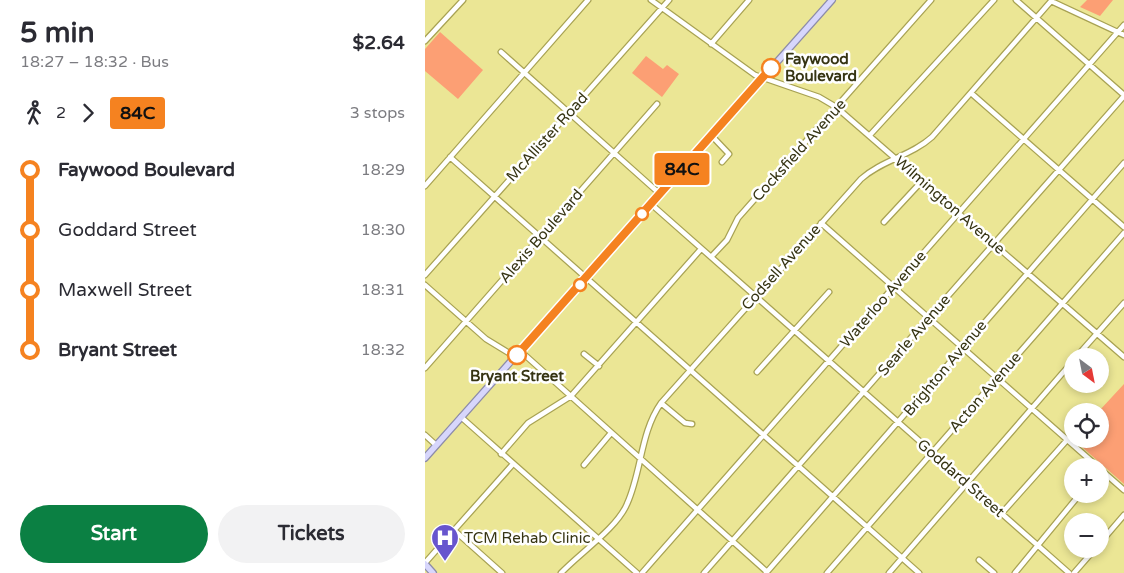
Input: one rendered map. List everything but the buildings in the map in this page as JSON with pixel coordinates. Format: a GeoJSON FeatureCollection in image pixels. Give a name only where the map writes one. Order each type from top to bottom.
{"type":"FeatureCollection","features":[{"type":"Feature","properties":{"kind":"main road"},"geometry":{"type":"LineString","coordinates":[[425,458],[832,0]]}},
{"type":"Feature","properties":{"kind":"main road"},"geometry":{"type":"LineString","coordinates":[[425,563],[433,573]]}},
{"type":"Feature","properties":{"kind":"street"},"geometry":{"type":"LineString","coordinates":[[425,41],[462,2],[455,0]]}},
{"type":"Feature","properties":{"kind":"street"},"geometry":{"type":"LineString","coordinates":[[425,186],[589,0]]}},
{"type":"Feature","properties":{"kind":"street"},"geometry":{"type":"LineString","coordinates":[[651,0],[711,44],[762,78]]}},
{"type":"Feature","properties":{"kind":"street","name":"McAllister Road"},"geometry":{"type":"LineString","coordinates":[[425,275],[669,0]]}},
{"type":"Feature","properties":{"kind":"street"},"geometry":{"type":"LineString","coordinates":[[711,44],[749,0]]}},
{"type":"Feature","properties":{"kind":"street","name":"Cocksfield Avenue"},"geometry":{"type":"LineString","coordinates":[[711,257],[727,240],[738,218],[931,0]]}},
{"type":"Feature","properties":{"kind":"street"},"geometry":{"type":"LineString","coordinates":[[870,135],[994,0]]}},
{"type":"Feature","properties":{"kind":"street"},"geometry":{"type":"LineString","coordinates":[[1016,0],[1124,96]]}},
{"type":"Feature","properties":{"kind":"street"},"geometry":{"type":"LineString","coordinates":[[1051,0],[1124,35]]}},
{"type":"Feature","properties":{"kind":"street","name":"Codsell Avenue"},"geometry":{"type":"LineString","coordinates":[[561,573],[574,559],[599,539],[627,506],[651,420],[661,403],[861,178],[878,165],[924,144],[971,93],[1051,0]]}},
{"type":"Feature","properties":{"kind":"street","name":"Waterloo Avenue"},"geometry":{"type":"LineString","coordinates":[[642,573],[1124,25]]}},
{"type":"Feature","properties":{"kind":"street"},"geometry":{"type":"LineString","coordinates":[[501,52],[660,194]]}},
{"type":"Feature","properties":{"kind":"street","name":"Wilmington Avenue"},"geometry":{"type":"LineString","coordinates":[[762,78],[819,97],[836,107],[923,180],[1124,357]]}},
{"type":"Feature","properties":{"kind":"street"},"geometry":{"type":"LineString","coordinates":[[971,93],[1124,227]]}},
{"type":"Feature","properties":{"kind":"street","name":"Searle Avenue"},"geometry":{"type":"LineString","coordinates":[[704,573],[1124,96]]}},
{"type":"Feature","properties":{"kind":"street","name":"Alexis Boulevard"},"geometry":{"type":"LineString","coordinates":[[425,368],[657,104]]}},
{"type":"Feature","properties":{"kind":"street"},"geometry":{"type":"LineString","coordinates":[[711,136],[729,154],[722,162]]}},
{"type":"Feature","properties":{"kind":"street"},"geometry":{"type":"LineString","coordinates":[[450,157],[919,573]]}},
{"type":"Feature","properties":{"kind":"street","name":"Brighton Avenue"},"geometry":{"type":"LineString","coordinates":[[767,572],[1124,163]]}},
{"type":"Feature","properties":{"kind":"street"},"geometry":{"type":"LineString","coordinates":[[885,222],[923,180]]}},
{"type":"Feature","properties":{"kind":"street","name":"Goddard Street"},"geometry":{"type":"LineString","coordinates":[[651,204],[1069,573]]}},
{"type":"Feature","properties":{"kind":"street"},"geometry":{"type":"LineString","coordinates":[[821,223],[1064,437]]}},
{"type":"Feature","properties":{"kind":"street","name":"Acton Avenue"},"geometry":{"type":"LineString","coordinates":[[827,573],[933,453],[996,377],[1124,234]]}},
{"type":"Feature","properties":{"kind":"street"},"geometry":{"type":"LineString","coordinates":[[501,454],[529,422],[571,396],[701,249]]}},
{"type":"Feature","properties":{"kind":"street"},"geometry":{"type":"LineString","coordinates":[[425,285],[466,322],[501,349],[526,356],[639,459],[699,508],[767,572]]}},
{"type":"Feature","properties":{"kind":"street"},"geometry":{"type":"LineString","coordinates":[[757,372],[829,292]]}},
{"type":"Feature","properties":{"kind":"street"},"geometry":{"type":"LineString","coordinates":[[1084,348],[1124,303]]}},
{"type":"Feature","properties":{"kind":"street"},"geometry":{"type":"LineString","coordinates":[[584,354],[599,366]]}},
{"type":"Feature","properties":{"kind":"street"},"geometry":{"type":"LineString","coordinates":[[889,573],[1064,371]]}},
{"type":"Feature","properties":{"kind":"street"},"geometry":{"type":"LineString","coordinates":[[661,403],[685,423],[691,424]]}},
{"type":"Feature","properties":{"kind":"street"},"geometry":{"type":"LineString","coordinates":[[461,417],[637,573]]}},
{"type":"Feature","properties":{"kind":"street"},"geometry":{"type":"LineString","coordinates":[[584,465],[611,433]]}},
{"type":"Feature","properties":{"kind":"street"},"geometry":{"type":"LineString","coordinates":[[425,435],[437,445]]}},
{"type":"Feature","properties":{"kind":"street"},"geometry":{"type":"LineString","coordinates":[[1002,514],[1064,443]]}},
{"type":"Feature","properties":{"kind":"street"},"geometry":{"type":"LineString","coordinates":[[1076,448],[1087,458]]}},
{"type":"Feature","properties":{"kind":"street"},"geometry":{"type":"LineString","coordinates":[[425,563],[513,464]]}},
{"type":"Feature","properties":{"kind":"street"},"geometry":{"type":"LineString","coordinates":[[1109,477],[1124,490]]}},
{"type":"Feature","properties":{"kind":"street"},"geometry":{"type":"LineString","coordinates":[[1015,573],[1072,503]]}},
{"type":"Feature","properties":{"kind":"street"},"geometry":{"type":"LineString","coordinates":[[1109,532],[1124,515]]}},
{"type":"Feature","properties":{"kind":"street"},"geometry":{"type":"LineString","coordinates":[[455,531],[502,573]]}},
{"type":"Feature","properties":{"kind":"street"},"geometry":{"type":"LineString","coordinates":[[1074,573],[1087,558]]}},
{"type":"Feature","properties":{"kind":"street"},"geometry":{"type":"LineString","coordinates":[[979,560],[994,573]]}},
{"type":"Feature","properties":{"kind":"shaded area"},"geometry":{"type":"Polygon","coordinates":[[[1087,0],[1113,0],[1100,16],[1080,7],[1087,0]]]}},
{"type":"Feature","properties":{"kind":"shaded area"},"geometry":{"type":"Polygon","coordinates":[[[440,32],[483,70],[458,99],[425,71],[425,49],[440,32]]]}},
{"type":"Feature","properties":{"kind":"shaded area"},"geometry":{"type":"Polygon","coordinates":[[[646,56],[663,69],[667,65],[679,74],[662,97],[632,73],[646,56]]]}},
{"type":"Feature","properties":{"kind":"shaded area"},"geometry":{"type":"Polygon","coordinates":[[[1124,384],[1124,484],[1109,471],[1109,458],[1094,458],[1083,448],[1109,448],[1109,403],[1106,403],[1124,384]]]}},
{"type":"Feature","properties":{"kind":"bus line","name":"84C"},"geometry":{"type":"LineString","coordinates":[[517,355],[771,68]]}},
{"type":"Feature","properties":{"kind":"place","name":"Faywood Boulevard"},"geometry":{"type":"Point","coordinates":[771,68]}},
{"type":"Feature","properties":{"kind":"place","name":"Bryant Street"},"geometry":{"type":"Point","coordinates":[517,355]}},
{"type":"Feature","properties":{"kind":"place","name":"TCM Rehab Clinic"},"geometry":{"type":"Point","coordinates":[445,562]}}]}
